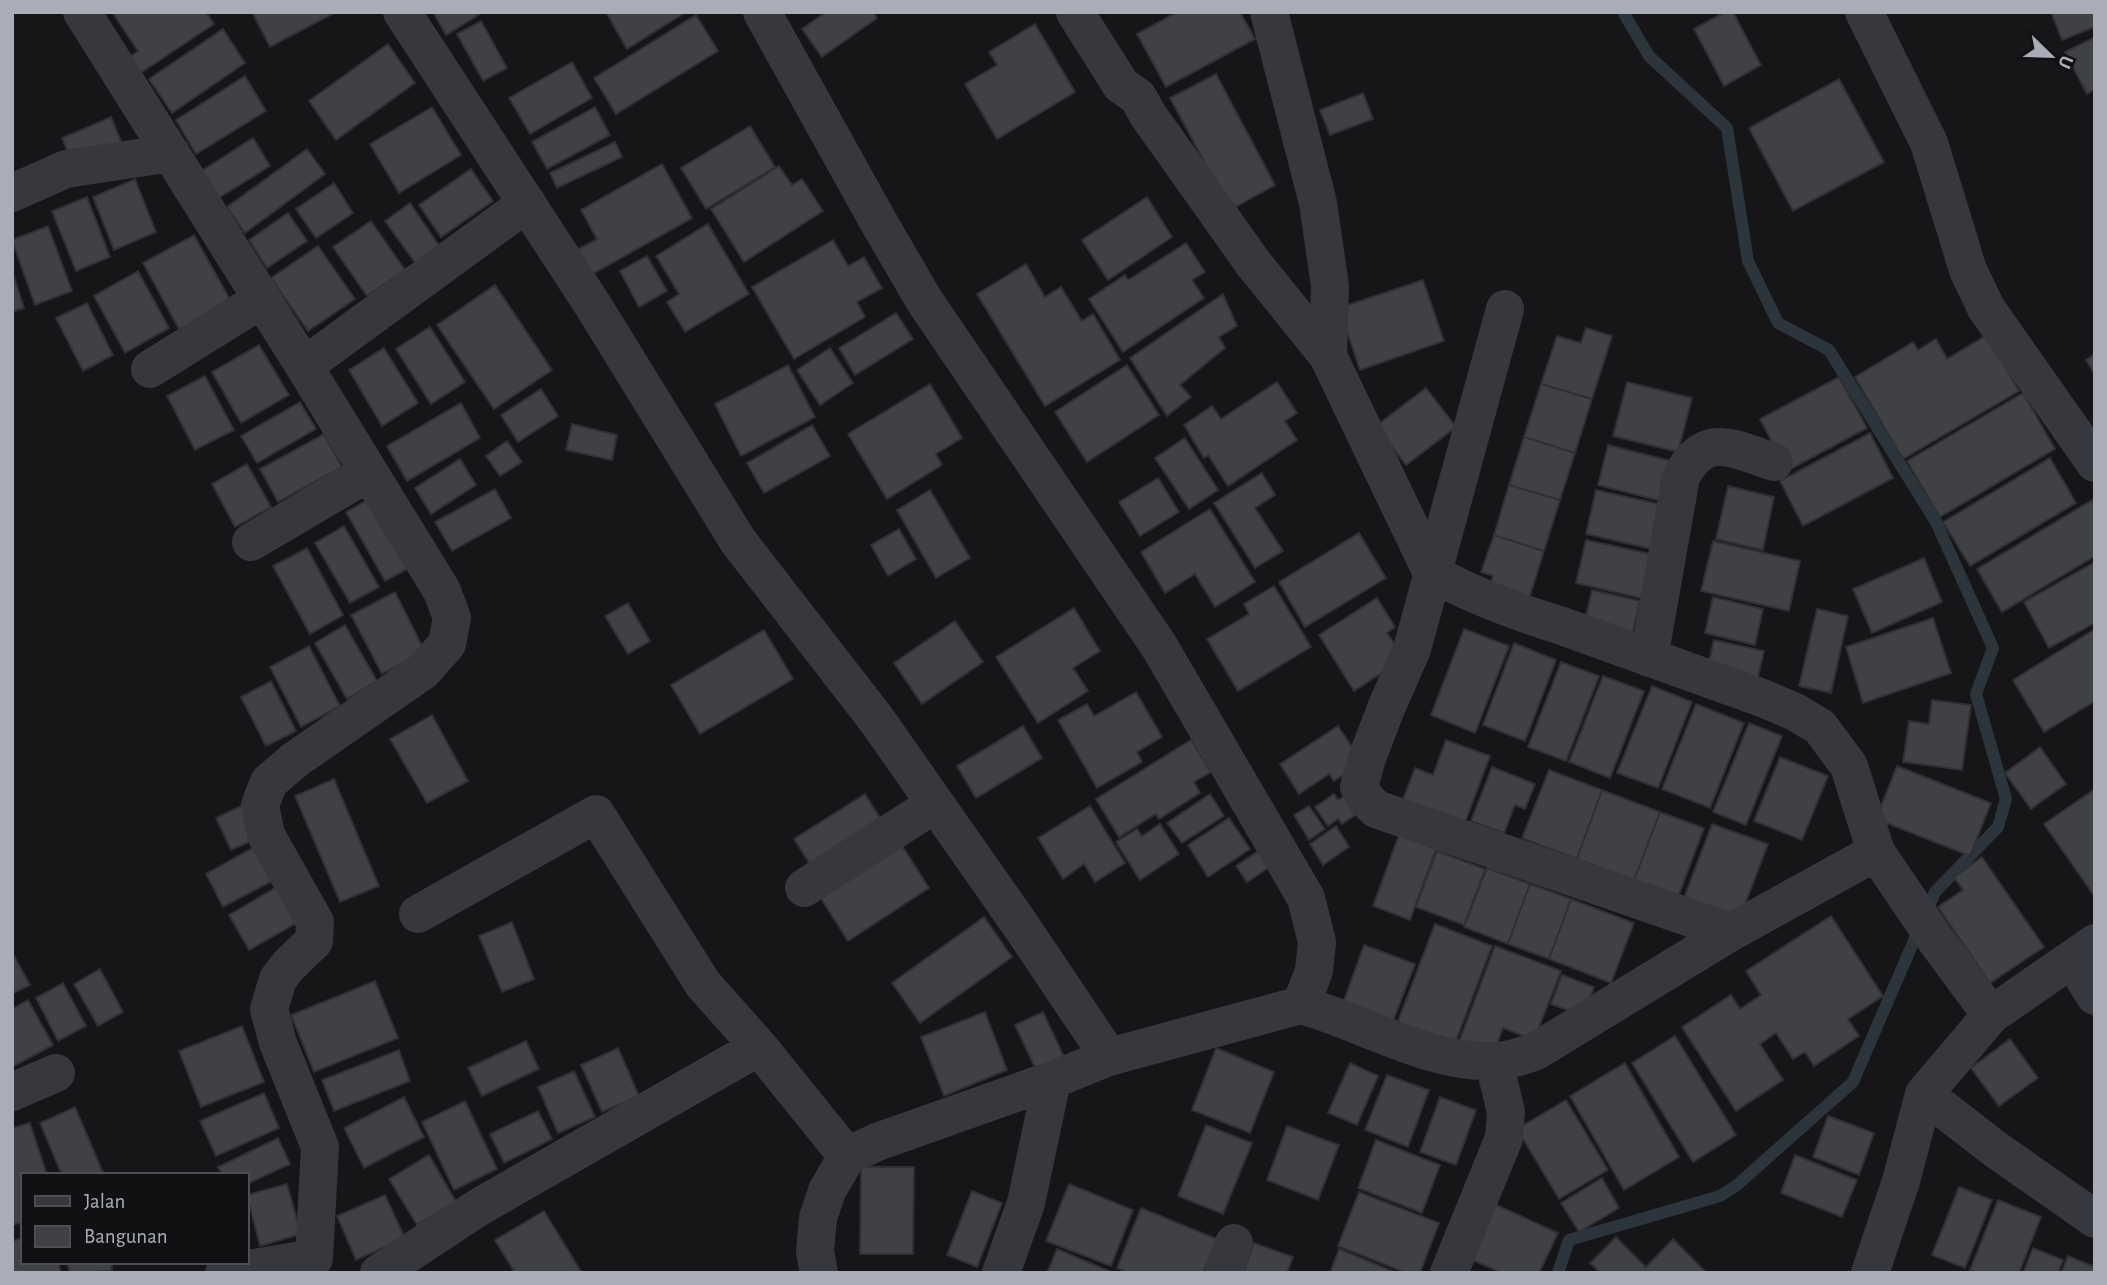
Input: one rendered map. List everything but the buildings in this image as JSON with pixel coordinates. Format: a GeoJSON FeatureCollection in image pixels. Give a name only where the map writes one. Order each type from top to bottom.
{"type":"FeatureCollection","features":[{"type":"Feature","properties":{"kind":"street"},"geometry":{"type":"LineString","coordinates":[[82,12],[172,153],[442,592],[452,618],[447,644],[423,671],[287,767],[269,782],[260,805],[266,835],[315,922],[314,941],[278,979],[269,1009],[278,1043],[320,1146],[316,1265],[224,1273]]}},
{"type":"Feature","properties":{"kind":"street"},"geometry":{"type":"LineString","coordinates":[[402,12],[594,307],[738,541],[876,719],[1109,1057]]}},
{"type":"Feature","properties":{"kind":"street"},"geometry":{"type":"LineString","coordinates":[[762,12],[924,300],[1159,646],[1306,898],[1317,942],[1314,971],[1301,1005]]}},
{"type":"Feature","properties":{"kind":"street"},"geometry":{"type":"LineString","coordinates":[[1075,12],[1121,85],[1138,97],[1147,116],[1253,263],[1328,356],[1433,573],[1462,590],[1765,699],[1820,727],[1849,766],[1876,852],[1991,1015]]}},
{"type":"Feature","properties":{"kind":"street"},"geometry":{"type":"LineString","coordinates":[[1269,12],[1318,202],[1330,285],[1328,356]]}},
{"type":"Feature","properties":{"kind":"street"},"geometry":{"type":"LineString","coordinates":[[1864,12],[1929,143],[1968,270],[1986,307],[2095,463]]}},
{"type":"Feature","properties":{"kind":"street"},"geometry":{"type":"LineString","coordinates":[[12,193],[66,169],[172,153]]}},
{"type":"Feature","properties":{"kind":"street"},"geometry":{"type":"LineString","coordinates":[[304,366],[527,203]]}},
{"type":"Feature","properties":{"kind":"street"},"geometry":{"type":"LineString","coordinates":[[150,369],[262,299]]}},
{"type":"Feature","properties":{"kind":"street"},"geometry":{"type":"LineString","coordinates":[[1504,309],[1412,649],[1367,758],[1359,787],[1376,809],[1731,932]]}},
{"type":"Feature","properties":{"kind":"street"},"geometry":{"type":"LineString","coordinates":[[1649,658],[1681,477],[1688,463],[1699,451],[1714,447],[1730,447],[1774,462]]}},
{"type":"Feature","properties":{"kind":"street"},"geometry":{"type":"LineString","coordinates":[[251,542],[369,473]]}},
{"type":"Feature","properties":{"kind":"street"},"geometry":{"type":"LineString","coordinates":[[804,888],[935,804]]}},
{"type":"Feature","properties":{"kind":"street"},"geometry":{"type":"LineString","coordinates":[[418,914],[596,814],[703,984],[759,1047],[847,1156]]}},
{"type":"Feature","properties":{"kind":"street"},"geometry":{"type":"LineString","coordinates":[[819,1273],[815,1251],[818,1218],[827,1191],[847,1156],[877,1142],[1109,1057],[1301,1005],[1429,1051],[1494,1062],[1520,1057],[1536,1051],[1731,932],[1876,852]]}},
{"type":"Feature","properties":{"kind":"street"},"geometry":{"type":"LineString","coordinates":[[1870,1273],[1901,1181],[1924,1094],[1991,1015],[2084,951],[2095,996]]}},
{"type":"Feature","properties":{"kind":"street"},"geometry":{"type":"LineString","coordinates":[[379,1273],[480,1207],[759,1047]]}},
{"type":"Feature","properties":{"kind":"street"},"geometry":{"type":"LineString","coordinates":[[1449,1273],[1504,1138],[1506,1112],[1494,1062]]}},
{"type":"Feature","properties":{"kind":"street"},"geometry":{"type":"LineString","coordinates":[[12,1092],[56,1073]]}},
{"type":"Feature","properties":{"kind":"street"},"geometry":{"type":"LineString","coordinates":[[1001,1273],[1026,1203],[1052,1080]]}},
{"type":"Feature","properties":{"kind":"street"},"geometry":{"type":"LineString","coordinates":[[1924,1094],[1995,1149],[2095,1219]]}},
{"type":"Feature","properties":{"kind":"waterway"},"geometry":{"type":"LineString","coordinates":[[1558,1273],[1569,1240],[1720,1196],[1737,1185],[1853,1082],[1935,892],[1998,827],[2006,799],[1976,694],[1993,648],[1936,522],[1829,350],[1778,323],[1748,261],[1727,128],[1649,56],[1623,12]]}}]}
